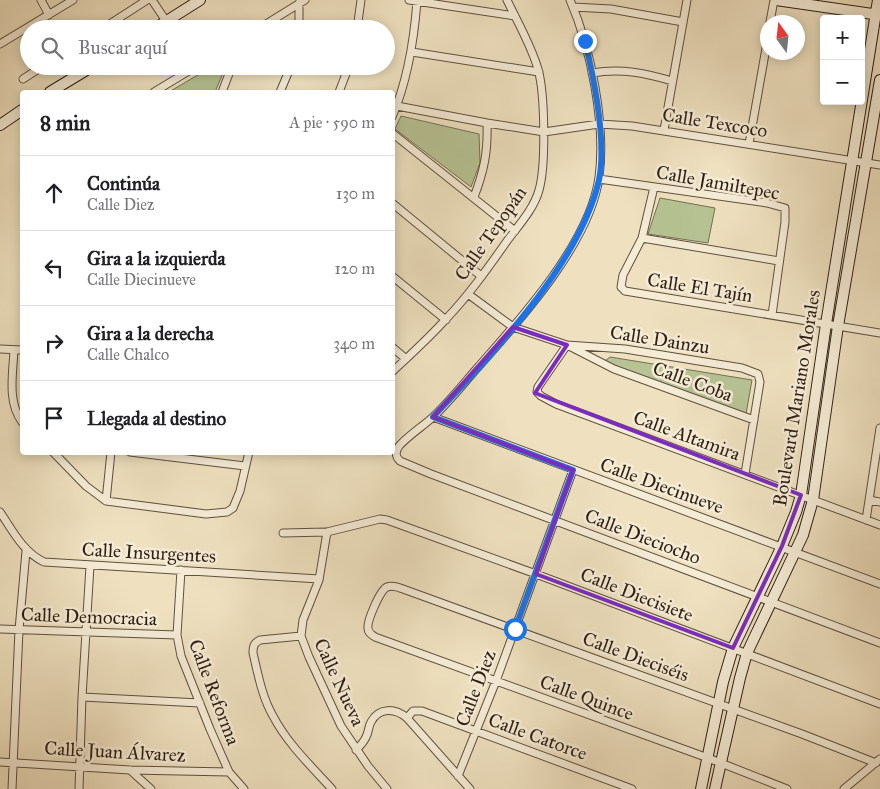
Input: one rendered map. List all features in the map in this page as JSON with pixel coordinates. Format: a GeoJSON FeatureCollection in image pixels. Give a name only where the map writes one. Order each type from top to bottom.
{"type":"FeatureCollection","features":[{"type":"Feature","properties":{"kind":"street"},"geometry":{"type":"LineString","coordinates":[[41,0],[49,15]]}},
{"type":"Feature","properties":{"kind":"street"},"geometry":{"type":"LineString","coordinates":[[41,20],[73,0]]}},
{"type":"Feature","properties":{"kind":"street"},"geometry":{"type":"LineString","coordinates":[[116,20],[148,0]]}},
{"type":"Feature","properties":{"kind":"street"},"geometry":{"type":"LineString","coordinates":[[152,0],[165,20]]}},
{"type":"Feature","properties":{"kind":"street"},"geometry":{"type":"LineString","coordinates":[[168,20],[200,0]]}},
{"type":"Feature","properties":{"kind":"street"},"geometry":{"type":"LineString","coordinates":[[358,20],[361,0]]}},
{"type":"Feature","properties":{"kind":"street"},"geometry":{"type":"LineString","coordinates":[[409,0],[515,16]]}},
{"type":"Feature","properties":{"kind":"street","name":"Calle Tepopán"},"geometry":{"type":"LineString","coordinates":[[395,369],[446,320],[468,294],[534,204],[539,192],[542,178],[544,132],[539,72],[535,59],[507,0]]}},
{"type":"Feature","properties":{"kind":"street"},"geometry":{"type":"LineString","coordinates":[[664,130],[687,0]]}},
{"type":"Feature","properties":{"kind":"street"},"geometry":{"type":"LineString","coordinates":[[772,15],[775,0],[878,15]]}},
{"type":"Feature","properties":{"kind":"street","name":"Boulevard Mariano Morales"},"geometry":{"type":"LineString","coordinates":[[701,789],[718,704],[733,648],[782,546],[801,495],[852,161],[878,15],[878,0]]}},
{"type":"Feature","properties":{"kind":"street"},"geometry":{"type":"LineString","coordinates":[[395,110],[412,52],[417,1]]}},
{"type":"Feature","properties":{"kind":"street"},"geometry":{"type":"LineString","coordinates":[[273,20],[302,2]]}},
{"type":"Feature","properties":{"kind":"street"},"geometry":{"type":"LineString","coordinates":[[299,20],[302,2]]}},
{"type":"Feature","properties":{"kind":"street"},"geometry":{"type":"LineString","coordinates":[[433,417],[532,304],[576,239],[590,210],[599,178],[601,150],[599,124],[592,73],[585,41],[571,3],[684,22]]}},
{"type":"Feature","properties":{"kind":"street"},"geometry":{"type":"LineString","coordinates":[[0,44],[20,32]]}},
{"type":"Feature","properties":{"kind":"street"},"geometry":{"type":"LineString","coordinates":[[412,52],[539,72]]}},
{"type":"Feature","properties":{"kind":"street"},"geometry":{"type":"LineString","coordinates":[[749,144],[764,60]]}},
{"type":"Feature","properties":{"kind":"street"},"geometry":{"type":"LineString","coordinates":[[592,73],[606,70],[632,71],[672,81]]}},
{"type":"Feature","properties":{"kind":"street"},"geometry":{"type":"LineString","coordinates":[[23,79],[29,75]]}},
{"type":"Feature","properties":{"kind":"street"},"geometry":{"type":"LineString","coordinates":[[63,89],[81,75]]}},
{"type":"Feature","properties":{"kind":"street"},"geometry":{"type":"LineString","coordinates":[[157,90],[182,75]]}},
{"type":"Feature","properties":{"kind":"street"},"geometry":{"type":"LineString","coordinates":[[223,90],[229,75]]}},
{"type":"Feature","properties":{"kind":"street"},"geometry":{"type":"LineString","coordinates":[[281,90],[287,75]]}},
{"type":"Feature","properties":{"kind":"street"},"geometry":{"type":"LineString","coordinates":[[340,90],[346,75]]}},
{"type":"Feature","properties":{"kind":"street","name":"Boulevard Mariano Morales"},"geometry":{"type":"LineString","coordinates":[[716,789],[732,709],[747,653],[796,552],[806,528],[813,500],[838,326],[880,80]]}},
{"type":"Feature","properties":{"kind":"street","name":"Calle Texcoco"},"geometry":{"type":"LineString","coordinates":[[397,106],[544,132],[599,124],[632,126],[880,165]]}},
{"type":"Feature","properties":{"kind":"street"},"geometry":{"type":"LineString","coordinates":[[0,125],[20,111]]}},
{"type":"Feature","properties":{"kind":"street"},"geometry":{"type":"LineString","coordinates":[[474,197],[486,159],[487,123]]}},
{"type":"Feature","properties":{"kind":"street"},"geometry":{"type":"LineString","coordinates":[[395,134],[514,231]]}},
{"type":"Feature","properties":{"kind":"street","name":"Calle Jamiltepec"},"geometry":{"type":"LineString","coordinates":[[599,178],[767,203],[785,208],[786,222],[772,315]]}},
{"type":"Feature","properties":{"kind":"street","name":"Calle El Tajín"},"geometry":{"type":"LineString","coordinates":[[654,187],[642,238],[623,275],[621,287],[625,291],[880,332]]}},
{"type":"Feature","properties":{"kind":"street"},"geometry":{"type":"LineString","coordinates":[[395,205],[481,276]]}},
{"type":"Feature","properties":{"kind":"street"},"geometry":{"type":"LineString","coordinates":[[642,238],[779,261]]}},
{"type":"Feature","properties":{"kind":"street"},"geometry":{"type":"LineString","coordinates":[[395,278],[446,320]]}},
{"type":"Feature","properties":{"kind":"street","name":"Calle Dainzu"},"geometry":{"type":"LineString","coordinates":[[468,294],[513,327],[568,344],[625,349],[751,370],[758,374],[760,382],[744,474]]}},
{"type":"Feature","properties":{"kind":"street","name":"Calle Altamira"},"geometry":{"type":"LineString","coordinates":[[568,344],[540,382],[537,392],[541,396],[556,404],[880,525]]}},
{"type":"Feature","properties":{"kind":"street","name":"Calle Coba"},"geometry":{"type":"LineString","coordinates":[[568,344],[614,369],[754,420]]}},
{"type":"Feature","properties":{"kind":"street"},"geometry":{"type":"LineString","coordinates":[[0,349],[20,350]]}},
{"type":"Feature","properties":{"kind":"street"},"geometry":{"type":"LineString","coordinates":[[14,350],[13,400],[20,418]]}},
{"type":"Feature","properties":{"kind":"street"},"geometry":{"type":"LineString","coordinates":[[395,350],[406,359]]}},
{"type":"Feature","properties":{"kind":"street","name":"Calle Dieciocho"},"geometry":{"type":"LineString","coordinates":[[433,417],[399,446],[396,451],[396,457],[400,461],[880,643]]}},
{"type":"Feature","properties":{"kind":"street","name":"Calle Diecinueve"},"geometry":{"type":"LineString","coordinates":[[433,417],[880,584]]}},
{"type":"Feature","properties":{"kind":"street"},"geometry":{"type":"LineString","coordinates":[[866,520],[879,445],[880,428]]}},
{"type":"Feature","properties":{"kind":"street"},"geometry":{"type":"LineString","coordinates":[[106,501],[111,455]]}},
{"type":"Feature","properties":{"kind":"street"},"geometry":{"type":"LineString","coordinates":[[154,455],[246,466]]}},
{"type":"Feature","properties":{"kind":"street"},"geometry":{"type":"LineString","coordinates":[[196,461],[197,455]]}},
{"type":"Feature","properties":{"kind":"street"},"geometry":{"type":"LineString","coordinates":[[60,456],[86,486],[106,501],[206,514],[228,512],[234,508],[248,455]]}},
{"type":"Feature","properties":{"kind":"street","name":"Calle Diez"},"geometry":{"type":"LineString","coordinates":[[458,776],[496,681],[573,470]]}},
{"type":"Feature","properties":{"kind":"street"},"geometry":{"type":"LineString","coordinates":[[869,500],[880,502]]}},
{"type":"Feature","properties":{"kind":"street","name":"Calle Insurgentes"},"geometry":{"type":"LineString","coordinates":[[0,512],[26,551],[44,562],[319,579]]}},
{"type":"Feature","properties":{"kind":"street","name":"Calle Diecisiete"},"geometry":{"type":"LineString","coordinates":[[327,532],[380,519],[536,574],[880,704]]}},
{"type":"Feature","properties":{"kind":"street"},"geometry":{"type":"LineString","coordinates":[[283,533],[327,532]]}},
{"type":"Feature","properties":{"kind":"street","name":"Calle Nueva"},"geometry":{"type":"LineString","coordinates":[[327,532],[319,579],[304,620],[301,636],[341,726],[382,787]]}},
{"type":"Feature","properties":{"kind":"street"},"geometry":{"type":"LineString","coordinates":[[12,789],[19,630],[26,551]]}},
{"type":"Feature","properties":{"kind":"street"},"geometry":{"type":"LineString","coordinates":[[79,789],[82,697],[90,566]]}},
{"type":"Feature","properties":{"kind":"street","name":"Calle Reforma"},"geometry":{"type":"LineString","coordinates":[[181,570],[176,635],[181,656],[229,772],[244,789]]}},
{"type":"Feature","properties":{"kind":"street","name":"Calle Dieciséis"},"geometry":{"type":"LineString","coordinates":[[375,637],[369,633],[368,622],[384,590],[392,586],[878,761]]}},
{"type":"Feature","properties":{"kind":"street","name":"Calle Democracia"},"geometry":{"type":"LineString","coordinates":[[0,629],[176,635]]}},
{"type":"Feature","properties":{"kind":"street"},"geometry":{"type":"LineString","coordinates":[[301,636],[260,640],[253,647],[253,653],[263,692],[280,728],[332,789]]}},
{"type":"Feature","properties":{"kind":"street","name":"Calle Quince"},"geometry":{"type":"LineString","coordinates":[[375,637],[722,763],[787,789]]}},
{"type":"Feature","properties":{"kind":"street"},"geometry":{"type":"LineString","coordinates":[[82,697],[200,703]]}},
{"type":"Feature","properties":{"kind":"street"},"geometry":{"type":"LineString","coordinates":[[356,750],[366,738],[373,719],[380,713],[394,710],[407,718],[470,789]]}},
{"type":"Feature","properties":{"kind":"street","name":"Calle Catorce"},"geometry":{"type":"LineString","coordinates":[[407,718],[411,712],[419,710],[632,789]]}},
{"type":"Feature","properties":{"kind":"street"},"geometry":{"type":"LineString","coordinates":[[844,789],[878,761]]}},
{"type":"Feature","properties":{"kind":"street","name":"Calle Juan Álvarez"},"geometry":{"type":"LineString","coordinates":[[0,762],[130,770],[229,772]]}},
{"type":"Feature","properties":{"kind":"street"},"geometry":{"type":"LineString","coordinates":[[130,770],[151,789]]}},
{"type":"Feature","properties":{"kind":"highlighted area"},"geometry":{"type":"Polygon","coordinates":[[[513,327],[567,345],[535,393],[801,495],[782,546],[733,648],[536,574],[573,470],[433,417],[513,327]]]}},
{"type":"Feature","properties":{"kind":"green space"},"geometry":{"type":"Polygon","coordinates":[[[198,75],[222,75],[216,90],[172,90],[198,75]]]}},
{"type":"Feature","properties":{"kind":"green space"},"geometry":{"type":"Polygon","coordinates":[[[401,116],[479,134],[480,163],[471,187],[395,129],[401,116]]]}},
{"type":"Feature","properties":{"kind":"green space"},"geometry":{"type":"Polygon","coordinates":[[[660,198],[715,208],[708,243],[648,234],[660,198]]]}},
{"type":"Feature","properties":{"kind":"green space"},"geometry":{"type":"Polygon","coordinates":[[[610,357],[752,380],[746,414],[622,369],[605,361],[610,357]]]}},
{"type":"Feature","properties":{"kind":"route"},"geometry":{"type":"LineString","coordinates":[[515,629],[573,470],[433,417],[532,304],[576,239],[590,210],[599,178],[601,150],[596,98],[585,41]]}}]}
